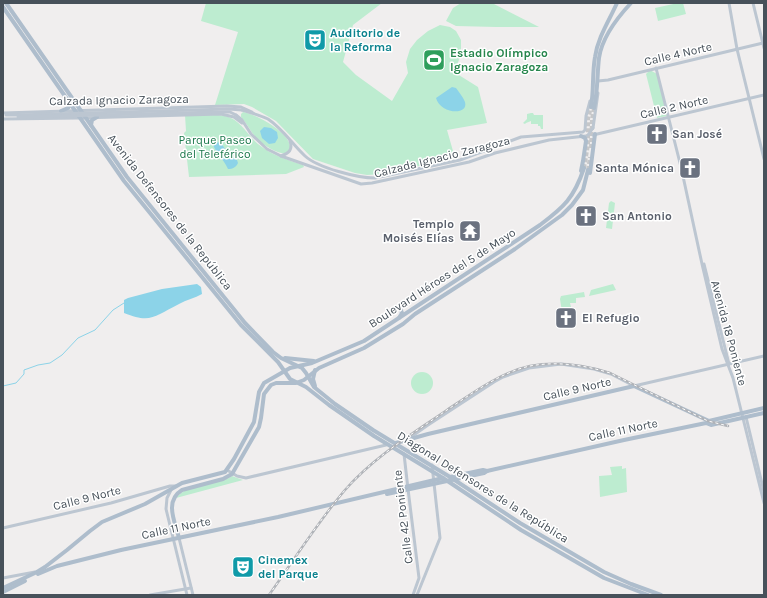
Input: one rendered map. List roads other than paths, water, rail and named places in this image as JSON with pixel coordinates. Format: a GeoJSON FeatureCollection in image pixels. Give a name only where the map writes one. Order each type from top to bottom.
{"type":"FeatureCollection","features":[{"type":"Feature","properties":{"kind":"main road","name":"Avenida Defensores de la República"},"geometry":{"type":"LineString","coordinates":[[6,3],[127,177],[220,293],[248,327],[278,356],[298,366],[304,370],[308,376]]}},
{"type":"Feature","properties":{"kind":"main road"},"geometry":{"type":"LineString","coordinates":[[587,136],[593,128],[598,101],[594,61],[598,43],[617,3]]}},
{"type":"Feature","properties":{"kind":"main road"},"geometry":{"type":"LineString","coordinates":[[592,107],[598,81],[599,59],[602,47],[613,24],[631,3]]}},
{"type":"Feature","properties":{"kind":"main road"},"geometry":{"type":"LineString","coordinates":[[729,3],[737,49],[764,159]]}},
{"type":"Feature","properties":{"kind":"main road"},"geometry":{"type":"LineString","coordinates":[[753,3],[764,48]]}},
{"type":"Feature","properties":{"kind":"main road","name":"Avenida Defensores de la República"},"geometry":{"type":"LineString","coordinates":[[3,7],[124,180],[241,325],[280,365],[290,379],[296,383]]}},
{"type":"Feature","properties":{"kind":"main road","name":"Calle 4 Norte"},"geometry":{"type":"LineString","coordinates":[[598,81],[608,80],[763,43]]}},
{"type":"Feature","properties":{"kind":"main road","name":"Avenida 18 Poniente"},"geometry":{"type":"LineString","coordinates":[[656,68],[725,355],[733,378],[764,492]]}},
{"type":"Feature","properties":{"kind":"main road","name":"Calzada Ignacio Zaragoza"},"geometry":{"type":"LineString","coordinates":[[3,114],[75,110],[227,106],[241,107],[269,120],[276,125],[306,156],[319,164],[361,178],[375,178],[460,160],[521,137],[582,132],[585,130],[586,116],[596,89]]}},
{"type":"Feature","properties":{"kind":"main road","name":"Calle 2 Norte"},"geometry":{"type":"LineString","coordinates":[[587,136],[764,95]]}},
{"type":"Feature","properties":{"kind":"main road"},"geometry":{"type":"LineString","coordinates":[[61,111],[68,108],[69,101]]}},
{"type":"Feature","properties":{"kind":"main road"},"geometry":{"type":"LineString","coordinates":[[191,107],[188,110],[192,115]]}},
{"type":"Feature","properties":{"kind":"main road"},"geometry":{"type":"LineString","coordinates":[[178,115],[180,112],[179,108]]}},
{"type":"Feature","properties":{"kind":"main road"},"geometry":{"type":"LineString","coordinates":[[129,109],[132,116]]}},
{"type":"Feature","properties":{"kind":"main road"},"geometry":{"type":"LineString","coordinates":[[124,117],[129,109]]}},
{"type":"Feature","properties":{"kind":"main road","name":"Calzada Ignacio Zaragoza"},"geometry":{"type":"LineString","coordinates":[[3,118],[18,116],[229,109],[242,110],[259,115]]}},
{"type":"Feature","properties":{"kind":"main road"},"geometry":{"type":"LineString","coordinates":[[91,125],[92,120],[98,117],[98,110]]}},
{"type":"Feature","properties":{"kind":"main road"},"geometry":{"type":"LineString","coordinates":[[52,111],[56,114],[52,118]]}},
{"type":"Feature","properties":{"kind":"main road","name":"Calzada Ignacio Zaragoza"},"geometry":{"type":"LineString","coordinates":[[3,114],[18,116],[230,112],[242,120],[245,126]]}},
{"type":"Feature","properties":{"kind":"main road","name":"Calzada Ignacio Zaragoza"},"geometry":{"type":"LineString","coordinates":[[3,118],[86,118],[228,114],[234,116],[245,126],[262,146],[281,156],[370,186],[469,162],[495,153],[537,142],[587,136]]}},
{"type":"Feature","properties":{"kind":"main road"},"geometry":{"type":"LineString","coordinates":[[583,190],[590,172],[594,134]]}},
{"type":"Feature","properties":{"kind":"main road"},"geometry":{"type":"LineString","coordinates":[[574,192],[583,162],[586,141],[585,138],[581,136]]}},
{"type":"Feature","properties":{"kind":"main road"},"geometry":{"type":"LineString","coordinates":[[281,156],[290,152],[290,139]]}},
{"type":"Feature","properties":{"kind":"main road","name":"Boulevard Héroes del 5 de Mayo"},"geometry":{"type":"LineString","coordinates":[[227,470],[254,422],[260,389],[264,383],[284,371],[316,362],[364,341],[540,225],[567,203],[586,169],[583,190],[572,205],[562,215],[515,249],[463,282],[403,324],[369,344],[315,370],[304,380],[296,383]]}},
{"type":"Feature","properties":{"kind":"main road","name":"Avenida 18 Poniente"},"geometry":{"type":"LineString","coordinates":[[704,264],[719,331]]}},
{"type":"Feature","properties":{"kind":"main road"},"geometry":{"type":"LineString","coordinates":[[397,320],[402,312],[400,308]]}},
{"type":"Feature","properties":{"kind":"main road"},"geometry":{"type":"LineString","coordinates":[[278,356],[316,362]]}},
{"type":"Feature","properties":{"kind":"main road","name":"Calle 9 Norte"},"geometry":{"type":"LineString","coordinates":[[396,443],[764,356]]}},
{"type":"Feature","properties":{"kind":"main road"},"geometry":{"type":"LineString","coordinates":[[407,440],[494,382],[503,377],[529,368],[561,364],[589,368],[611,374],[634,386]]}},
{"type":"Feature","properties":{"kind":"main road"},"geometry":{"type":"LineString","coordinates":[[276,376],[280,371],[280,365]]}},
{"type":"Feature","properties":{"kind":"main road"},"geometry":{"type":"LineString","coordinates":[[315,370],[313,379],[315,389]]}},
{"type":"Feature","properties":{"kind":"main road"},"geometry":{"type":"LineString","coordinates":[[284,371],[287,384]]}},
{"type":"Feature","properties":{"kind":"main road","name":"Diagonal Defensores de la República"},"geometry":{"type":"LineString","coordinates":[[308,376],[315,389],[334,404],[373,430],[432,465],[521,530],[604,578],[648,595]]}},
{"type":"Feature","properties":{"kind":"main road"},"geometry":{"type":"LineString","coordinates":[[192,595],[172,506],[173,499],[185,488],[223,479],[232,474],[259,427],[264,394],[267,389],[273,384],[296,383]]}},
{"type":"Feature","properties":{"kind":"main road","name":"Diagonal Defensores de la República"},"geometry":{"type":"LineString","coordinates":[[296,383],[306,387],[329,405],[444,478]]}},
{"type":"Feature","properties":{"kind":"main road"},"geometry":{"type":"LineString","coordinates":[[287,384],[306,387]]}},
{"type":"Feature","properties":{"kind":"main road","name":"Calle 11 Norte"},"geometry":{"type":"LineString","coordinates":[[634,386],[710,421],[764,413]]}},
{"type":"Feature","properties":{"kind":"main road","name":"Calle 11 Norte"},"geometry":{"type":"LineString","coordinates":[[27,578],[71,562],[332,504],[355,501],[451,479],[483,470],[487,471],[690,426],[706,423],[711,425],[743,416],[764,408]]}},
{"type":"Feature","properties":{"kind":"main road","name":"Avenida 18 Poniente"},"geometry":{"type":"LineString","coordinates":[[743,416],[764,502]]}},
{"type":"Feature","properties":{"kind":"main road"},"geometry":{"type":"LineString","coordinates":[[176,486],[185,482],[223,473],[227,470],[232,474],[246,478],[375,446],[385,444],[392,446]]}},
{"type":"Feature","properties":{"kind":"main road","name":"Calle 42 Poniente"},"geometry":{"type":"LineString","coordinates":[[404,454],[419,574],[413,595]]}},
{"type":"Feature","properties":{"kind":"main road"},"geometry":{"type":"LineString","coordinates":[[417,595],[440,536],[432,465]]}},
{"type":"Feature","properties":{"kind":"main road","name":"Calle 11 Norte"},"geometry":{"type":"LineString","coordinates":[[434,482],[444,478],[451,479]]}},
{"type":"Feature","properties":{"kind":"main road","name":"Diagonal Defensores de la República"},"geometry":{"type":"LineString","coordinates":[[451,479],[520,523],[604,572],[661,595]]}},
{"type":"Feature","properties":{"kind":"main road","name":"Calle 9 Norte"},"geometry":{"type":"LineString","coordinates":[[3,528],[110,503],[170,486],[176,486]]}},
{"type":"Feature","properties":{"kind":"main road","name":"Calle 9 Norte"},"geometry":{"type":"LineString","coordinates":[[27,578],[57,559],[102,522],[145,504],[176,486]]}},
{"type":"Feature","properties":{"kind":"main road"},"geometry":{"type":"LineString","coordinates":[[171,490],[167,498],[166,509],[186,595]]}},
{"type":"Feature","properties":{"kind":"main road"},"geometry":{"type":"LineString","coordinates":[[3,578],[37,572]]}},
{"type":"Feature","properties":{"kind":"main road"},"geometry":{"type":"LineString","coordinates":[[419,574],[425,572]]}},
{"type":"Feature","properties":{"kind":"main road"},"geometry":{"type":"LineString","coordinates":[[3,588],[27,578]]}},
{"type":"Feature","properties":{"kind":"main road"},"geometry":{"type":"LineString","coordinates":[[3,592],[27,578]]}},
{"type":"Feature","properties":{"kind":"main road"},"geometry":{"type":"LineString","coordinates":[[150,595],[191,588]]}},
{"type":"Feature","properties":{"kind":"water"},"geometry":{"type":"Polygon","coordinates":[[[452,87],[456,88],[465,102],[465,107],[463,110],[448,110],[439,103],[436,98],[452,87]]]}},
{"type":"Feature","properties":{"kind":"water"},"geometry":{"type":"Polygon","coordinates":[[[264,127],[271,128],[277,132],[278,138],[275,143],[269,144],[262,138],[260,131],[264,127]]]}},
{"type":"Feature","properties":{"kind":"water"},"geometry":{"type":"Polygon","coordinates":[[[212,141],[221,143],[230,156],[237,160],[238,163],[235,167],[228,169],[215,149],[212,141]]]}},
{"type":"Feature","properties":{"kind":"water"},"geometry":{"type":"Polygon","coordinates":[[[197,284],[201,287],[202,294],[153,317],[141,318],[124,313],[124,300],[128,298],[162,289],[197,284]]]}},
{"type":"Feature","properties":{"kind":"waterway"},"geometry":{"type":"LineString","coordinates":[[3,386],[16,383],[24,374],[24,370],[50,363],[62,355],[78,338],[95,330],[113,310],[124,303]]}},
{"type":"Feature","properties":{"kind":"tunnel"},"geometry":{"type":"LineString","coordinates":[[584,168],[588,145],[588,119],[591,107]]}},
{"type":"Feature","properties":{"kind":"tunnel"},"geometry":{"type":"LineString","coordinates":[[591,148],[594,108]]}},
{"type":"Feature","properties":{"kind":"tunnel"},"geometry":{"type":"LineString","coordinates":[[588,170],[590,157]]}},
{"type":"Feature","properties":{"kind":"railway"},"geometry":{"type":"LineString","coordinates":[[269,595],[315,528],[356,478],[407,437],[466,397],[508,373],[530,366],[550,364],[580,366],[600,370],[610,373],[708,421],[728,426]]}},
{"type":"Feature","properties":{"kind":"place","name":"Auditorio de la Reforma"},"geometry":{"type":"Point","coordinates":[315,40]}},
{"type":"Feature","properties":{"kind":"place","name":"Estadio Olímpico Ignacio Zaragoza"},"geometry":{"type":"Point","coordinates":[434,60]}},
{"type":"Feature","properties":{"kind":"place","name":"San José"},"geometry":{"type":"Point","coordinates":[657,134]}},
{"type":"Feature","properties":{"kind":"place","name":"Santa Mónica"},"geometry":{"type":"Point","coordinates":[690,168]}},
{"type":"Feature","properties":{"kind":"place","name":"San Antonio"},"geometry":{"type":"Point","coordinates":[586,216]}},
{"type":"Feature","properties":{"kind":"place","name":"Templo Moisés Elías"},"geometry":{"type":"Point","coordinates":[470,231]}},
{"type":"Feature","properties":{"kind":"place","name":"El Refugio"},"geometry":{"type":"Point","coordinates":[566,318]}},
{"type":"Feature","properties":{"kind":"place","name":"Cinemex del Parque"},"geometry":{"type":"Point","coordinates":[243,567]}},
{"type":"Feature","properties":{"kind":"park label","name":"Parque Paseo del Teleférico"},"geometry":{"type":"Point","coordinates":[215,147]}}]}
